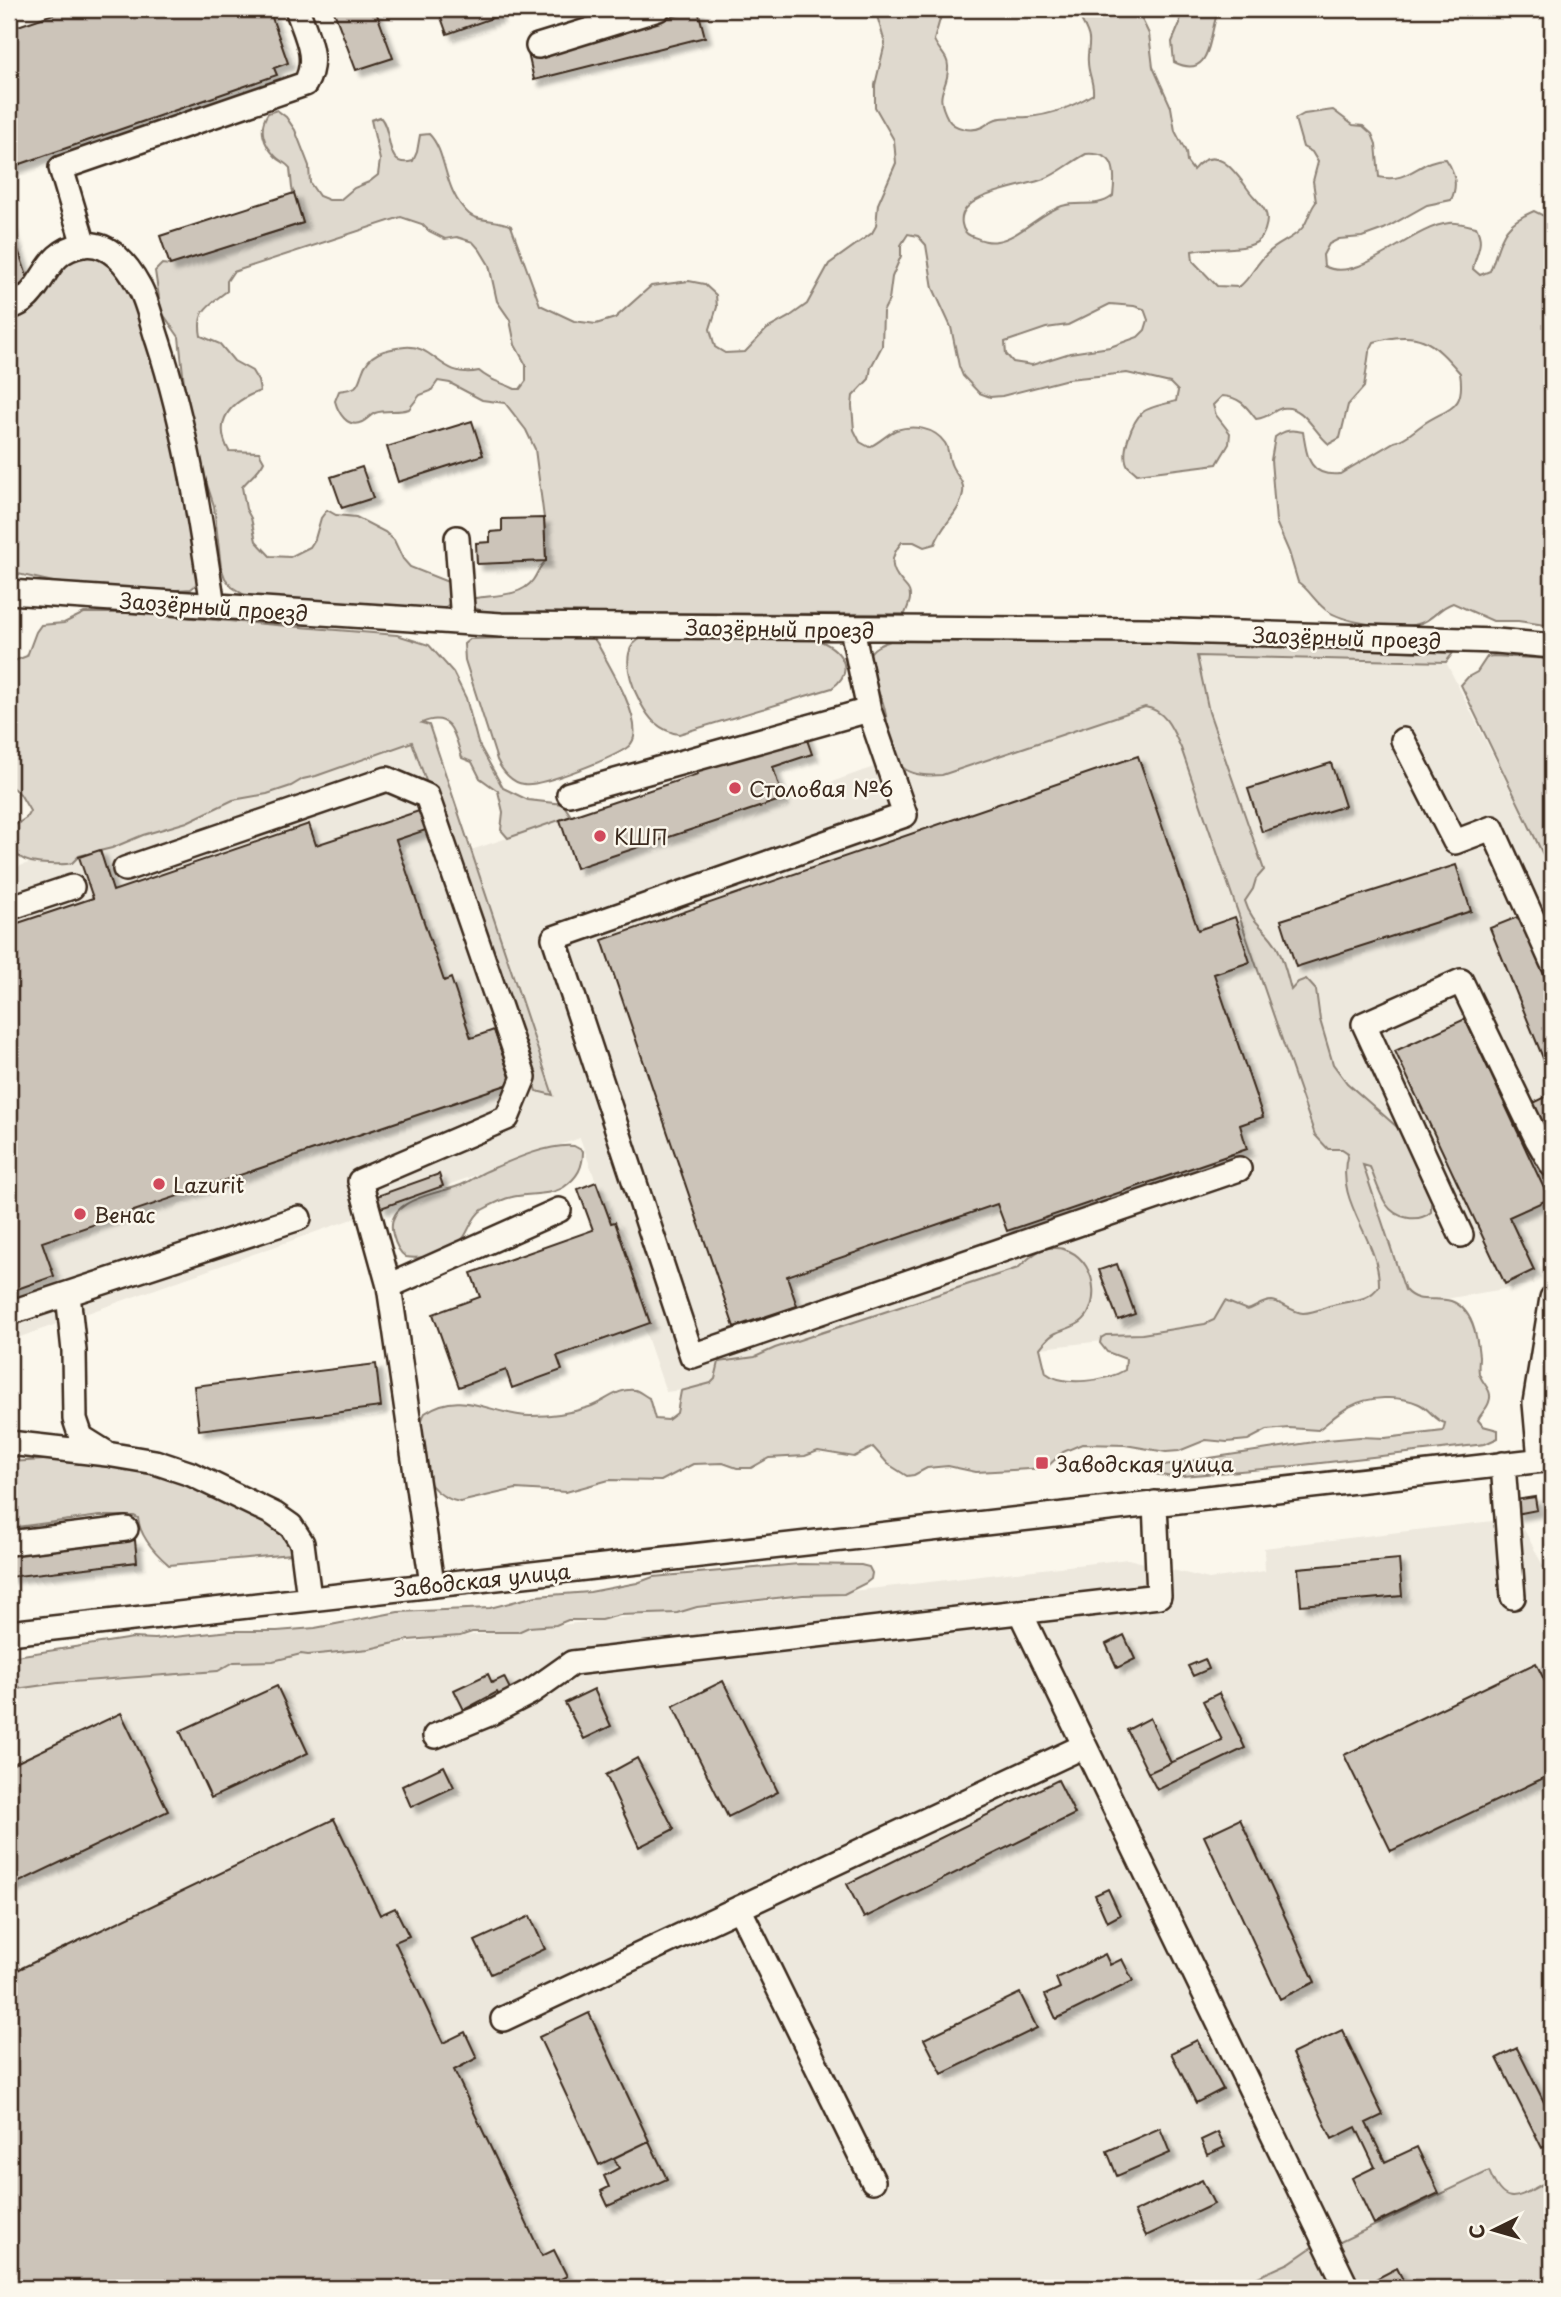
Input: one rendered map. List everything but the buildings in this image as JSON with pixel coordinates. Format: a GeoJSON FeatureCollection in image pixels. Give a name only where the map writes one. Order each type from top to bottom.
{"type":"FeatureCollection","features":[{"type":"Feature","properties":{"kind":"street"},"geometry":{"type":"LineString","coordinates":[[84,245],[61,169],[305,84],[312,73],[313,56],[297,9]]}},
{"type":"Feature","properties":{"kind":"street"},"geometry":{"type":"LineString","coordinates":[[538,46],[658,9]]}},
{"type":"Feature","properties":{"kind":"street"},"geometry":{"type":"LineString","coordinates":[[9,307],[23,302],[42,279],[51,261],[64,252],[84,245],[114,252],[140,287],[166,365],[197,495],[213,606]]}},
{"type":"Feature","properties":{"kind":"street"},"geometry":{"type":"LineString","coordinates":[[457,538],[463,622]]}},
{"type":"Feature","properties":{"kind":"street","name":"Заозёрный проезд"},"geometry":{"type":"LineString","coordinates":[[9,592],[501,625],[1146,631],[1496,641],[1552,646]]}},
{"type":"Feature","properties":{"kind":"street"},"geometry":{"type":"LineString","coordinates":[[852,629],[869,710],[905,815],[554,938],[692,1356],[1239,1169]]}},
{"type":"Feature","properties":{"kind":"street"},"geometry":{"type":"LineString","coordinates":[[569,794],[660,766],[869,710]]}},
{"type":"Feature","properties":{"kind":"street"},"geometry":{"type":"LineString","coordinates":[[1403,740],[1455,842],[1492,828],[1544,923],[1552,962]]}},
{"type":"Feature","properties":{"kind":"street"},"geometry":{"type":"LineString","coordinates":[[125,869],[387,779],[427,796],[524,1077],[507,1118],[360,1181],[389,1286],[432,1584]]}},
{"type":"Feature","properties":{"kind":"street"},"geometry":{"type":"LineString","coordinates":[[9,908],[72,887]]}},
{"type":"Feature","properties":{"kind":"street"},"geometry":{"type":"LineString","coordinates":[[1461,1235],[1364,1024],[1461,981],[1552,1165]]}},
{"type":"Feature","properties":{"kind":"street"},"geometry":{"type":"LineString","coordinates":[[389,1286],[559,1210]]}},
{"type":"Feature","properties":{"kind":"street"},"geometry":{"type":"LineString","coordinates":[[9,1313],[299,1217]]}},
{"type":"Feature","properties":{"kind":"street"},"geometry":{"type":"LineString","coordinates":[[68,1294],[74,1351],[75,1419],[81,1437],[107,1454]]}},
{"type":"Feature","properties":{"kind":"street"},"geometry":{"type":"LineString","coordinates":[[1546,1460],[1535,1402],[1552,1298]]}},
{"type":"Feature","properties":{"kind":"street"},"geometry":{"type":"LineString","coordinates":[[9,1443],[155,1462],[191,1474],[275,1514],[291,1526],[302,1543],[309,1598]]}},
{"type":"Feature","properties":{"kind":"street","name":"Заводская улица"},"geometry":{"type":"LineString","coordinates":[[9,1633],[1546,1460]]}},
{"type":"Feature","properties":{"kind":"street"},"geometry":{"type":"LineString","coordinates":[[1503,1464],[1513,1598]]}},
{"type":"Feature","properties":{"kind":"street"},"geometry":{"type":"LineString","coordinates":[[435,1736],[520,1698],[572,1663],[1159,1596],[1155,1503]]}},
{"type":"Feature","properties":{"kind":"street"},"geometry":{"type":"LineString","coordinates":[[9,1544],[126,1529]]}},
{"type":"Feature","properties":{"kind":"street"},"geometry":{"type":"LineString","coordinates":[[1020,1612],[1347,2288]]}},
{"type":"Feature","properties":{"kind":"street"},"geometry":{"type":"LineString","coordinates":[[503,2019],[1084,1746]]}},
{"type":"Feature","properties":{"kind":"street"},"geometry":{"type":"LineString","coordinates":[[739,1908],[873,2181]]}},
{"type":"Feature","properties":{"kind":"shaded area"},"geometry":{"type":"Polygon","coordinates":[[[875,9],[943,9],[934,40],[948,64],[941,97],[944,110],[951,122],[964,129],[973,129],[1000,118],[1028,117],[1053,112],[1093,94],[1088,66],[1088,35],[1077,9],[1137,9],[1149,34],[1153,67],[1171,107],[1175,131],[1186,152],[1187,162],[1193,170],[1201,162],[1210,159],[1225,163],[1267,215],[1264,232],[1254,243],[1238,248],[1192,251],[1193,261],[1217,286],[1239,287],[1272,249],[1295,235],[1307,221],[1316,202],[1313,181],[1318,162],[1312,152],[1303,147],[1295,119],[1304,114],[1333,110],[1353,125],[1363,126],[1372,134],[1376,144],[1379,177],[1399,177],[1428,163],[1446,159],[1454,179],[1451,200],[1427,205],[1384,229],[1362,237],[1339,239],[1329,244],[1323,255],[1324,266],[1338,270],[1353,268],[1434,227],[1456,223],[1476,227],[1479,233],[1480,243],[1473,269],[1480,275],[1490,271],[1503,235],[1514,222],[1534,211],[1544,216],[1550,225],[1552,250],[1552,386],[1547,422],[1552,433],[1552,626],[1518,621],[1493,621],[1453,603],[1425,621],[1412,625],[1388,626],[1361,622],[1329,612],[1298,582],[1276,522],[1271,460],[1275,437],[1288,431],[1303,432],[1308,457],[1316,469],[1340,474],[1405,437],[1453,407],[1460,395],[1460,373],[1432,345],[1413,337],[1374,342],[1369,352],[1364,387],[1348,405],[1340,438],[1329,444],[1297,411],[1282,408],[1256,419],[1238,400],[1222,396],[1213,405],[1216,415],[1230,433],[1229,444],[1217,464],[1137,474],[1128,466],[1125,453],[1131,430],[1143,412],[1176,401],[1178,391],[1170,383],[1127,373],[1068,379],[1002,396],[990,397],[979,393],[963,376],[959,366],[951,327],[933,288],[926,245],[918,236],[908,234],[901,245],[901,256],[892,277],[889,300],[883,312],[882,346],[871,367],[869,379],[853,396],[854,430],[860,442],[869,447],[903,428],[923,429],[935,434],[946,445],[951,464],[961,481],[963,493],[958,507],[935,544],[924,547],[914,542],[902,542],[895,552],[893,567],[910,594],[905,614],[482,611],[472,607],[471,601],[522,590],[546,561],[544,518],[535,449],[526,430],[505,403],[482,400],[450,383],[438,381],[431,391],[420,395],[409,409],[375,413],[357,424],[344,418],[335,401],[339,391],[356,386],[365,366],[373,357],[384,351],[405,347],[424,351],[455,370],[479,371],[515,389],[520,389],[526,381],[526,365],[515,345],[510,320],[497,301],[489,265],[480,250],[473,242],[457,237],[445,239],[422,224],[401,217],[233,272],[227,281],[227,291],[202,314],[201,336],[220,344],[234,361],[252,371],[258,381],[260,391],[233,406],[224,421],[223,430],[229,451],[259,452],[264,461],[242,487],[256,541],[270,556],[290,557],[310,547],[321,518],[327,510],[336,515],[356,517],[385,532],[394,540],[410,567],[448,582],[451,603],[441,610],[252,600],[232,587],[221,567],[214,506],[186,401],[179,337],[161,311],[155,271],[162,264],[170,265],[303,223],[292,188],[290,168],[276,157],[263,136],[263,124],[268,113],[277,110],[286,117],[295,130],[309,166],[310,183],[319,196],[329,200],[340,200],[354,188],[378,175],[380,160],[371,120],[380,117],[393,155],[404,162],[413,161],[420,135],[429,134],[439,151],[449,183],[460,204],[473,217],[511,226],[540,305],[574,321],[596,324],[615,318],[651,286],[689,281],[704,284],[716,295],[717,307],[710,329],[715,347],[725,353],[745,352],[767,329],[807,304],[829,264],[872,233],[876,226],[878,204],[896,163],[894,140],[875,107],[875,85],[885,43],[875,9]],[[1086,154],[1044,179],[980,198],[963,213],[964,230],[980,239],[997,241],[1014,235],[1062,206],[1107,200],[1113,196],[1112,165],[1103,156],[1086,154]],[[1110,304],[1068,325],[1046,328],[1005,342],[1006,354],[1013,362],[1032,365],[1070,353],[1110,347],[1138,337],[1145,330],[1148,320],[1144,309],[1110,304]]]}},
{"type":"Feature","properties":{"kind":"shaded area"},"geometry":{"type":"Polygon","coordinates":[[[1179,9],[1219,9],[1207,51],[1203,60],[1196,65],[1187,66],[1174,62],[1172,42],[1180,23],[1179,9]]]}},
{"type":"Feature","properties":{"kind":"shaded area"},"geometry":{"type":"Polygon","coordinates":[[[86,255],[103,257],[140,298],[190,494],[200,577],[191,589],[163,591],[62,584],[9,572],[9,317],[63,261],[86,255]]]}},
{"type":"Feature","properties":{"kind":"shaded area"},"geometry":{"type":"Polygon","coordinates":[[[84,613],[132,613],[397,635],[429,645],[453,672],[466,698],[478,743],[503,788],[528,800],[563,804],[571,816],[508,838],[501,830],[503,812],[498,791],[480,778],[472,762],[462,758],[451,727],[440,720],[422,723],[429,725],[553,1095],[536,1091],[438,799],[430,792],[412,742],[267,794],[233,800],[187,822],[143,835],[112,848],[79,856],[72,863],[40,864],[25,860],[15,852],[9,829],[26,818],[30,811],[20,794],[9,785],[9,663],[27,656],[41,625],[64,623],[84,613]]]}},
{"type":"Feature","properties":{"kind":"shaded area"},"geometry":{"type":"Polygon","coordinates":[[[584,636],[597,643],[622,689],[632,715],[633,741],[617,753],[559,777],[533,784],[515,781],[497,760],[465,660],[464,644],[470,639],[584,636]]]}},
{"type":"Feature","properties":{"kind":"shaded area"},"geometry":{"type":"Polygon","coordinates":[[[642,638],[815,639],[838,653],[842,659],[844,673],[832,688],[679,734],[654,722],[635,692],[628,665],[629,654],[633,644],[642,638]]]}},
{"type":"Feature","properties":{"kind":"shaded area"},"geometry":{"type":"Polygon","coordinates":[[[891,641],[1177,642],[1453,653],[1446,662],[1197,656],[1209,712],[1264,870],[1256,879],[1245,901],[1248,909],[1277,947],[1291,990],[1298,982],[1306,979],[1316,990],[1320,1020],[1333,1064],[1347,1083],[1397,1127],[1413,1146],[1431,1196],[1431,1212],[1420,1218],[1407,1218],[1390,1209],[1381,1195],[1370,1167],[1363,1165],[1405,1290],[1421,1299],[1451,1301],[1469,1317],[1477,1340],[1480,1377],[1490,1394],[1488,1404],[1478,1420],[1483,1426],[1498,1430],[1498,1438],[1485,1444],[1286,1467],[1172,1477],[1150,1473],[1156,1467],[1164,1465],[1327,1440],[1385,1438],[1443,1431],[1445,1423],[1423,1406],[1403,1399],[1384,1398],[1357,1403],[1318,1430],[1267,1430],[1248,1440],[1206,1440],[1179,1451],[1166,1452],[1125,1445],[1082,1444],[1063,1452],[1046,1468],[976,1472],[948,1466],[927,1468],[907,1476],[888,1464],[873,1447],[854,1457],[818,1451],[805,1456],[769,1458],[751,1468],[737,1468],[723,1463],[693,1464],[661,1481],[609,1480],[566,1492],[516,1489],[460,1502],[444,1496],[431,1485],[423,1459],[421,1428],[425,1413],[438,1406],[451,1402],[464,1403],[516,1415],[545,1415],[582,1409],[623,1391],[635,1390],[649,1398],[655,1419],[668,1420],[677,1413],[681,1391],[711,1383],[715,1379],[719,1362],[755,1357],[775,1348],[1018,1268],[1044,1249],[1057,1248],[1079,1257],[1091,1277],[1093,1290],[1092,1302],[1085,1318],[1054,1334],[1040,1348],[1046,1373],[1063,1380],[1085,1381],[1125,1370],[1126,1359],[1107,1352],[1100,1343],[1101,1338],[1106,1335],[1142,1334],[1205,1324],[1214,1320],[1225,1301],[1247,1310],[1272,1301],[1299,1312],[1310,1312],[1363,1298],[1379,1286],[1372,1252],[1347,1188],[1345,1171],[1348,1153],[1342,1149],[1328,1149],[1315,1135],[1181,748],[1168,722],[1158,712],[1145,707],[942,775],[909,772],[894,756],[883,703],[869,667],[872,651],[891,641]]]}},
{"type":"Feature","properties":{"kind":"shaded area"},"geometry":{"type":"Polygon","coordinates":[[[1197,655],[1446,662],[1552,873],[1552,1222],[1533,1284],[1410,1305],[666,1392],[643,1325],[650,1322],[615,1223],[611,1223],[580,1138],[9,1341],[9,870],[421,723],[429,725],[471,850],[698,775],[695,763],[773,767],[784,799],[1179,658],[1197,655]]]}},
{"type":"Feature","properties":{"kind":"shaded area"},"geometry":{"type":"Polygon","coordinates":[[[1487,657],[1552,659],[1552,873],[1461,685],[1477,672],[1487,657]]]}},
{"type":"Feature","properties":{"kind":"shaded area"},"geometry":{"type":"Polygon","coordinates":[[[574,1146],[583,1151],[582,1162],[579,1171],[564,1187],[552,1192],[508,1198],[489,1206],[476,1215],[459,1242],[438,1254],[406,1257],[397,1247],[392,1223],[396,1213],[414,1200],[462,1185],[507,1162],[530,1154],[553,1147],[574,1146]]]}},
{"type":"Feature","properties":{"kind":"shaded area"},"geometry":{"type":"Polygon","coordinates":[[[62,1459],[159,1470],[279,1527],[290,1542],[291,1554],[169,1565],[149,1544],[138,1518],[134,1516],[100,1516],[9,1528],[9,1462],[62,1459]]]}},
{"type":"Feature","properties":{"kind":"shaded area"},"geometry":{"type":"Polygon","coordinates":[[[1518,1518],[1552,1583],[1552,2179],[1503,2203],[1488,2171],[1243,2288],[9,2288],[9,1689],[1128,1559],[1209,1579],[1265,1571],[1264,1548],[1518,1518]]]}},
{"type":"Feature","properties":{"kind":"shaded area"},"geometry":{"type":"Polygon","coordinates":[[[799,1564],[861,1565],[869,1567],[872,1573],[871,1579],[866,1583],[844,1594],[803,1595],[697,1607],[677,1613],[620,1615],[601,1620],[568,1620],[556,1625],[529,1627],[518,1632],[472,1632],[460,1636],[408,1640],[369,1649],[301,1654],[273,1661],[234,1662],[218,1671],[58,1683],[9,1690],[9,1657],[133,1638],[155,1639],[231,1631],[315,1628],[398,1612],[490,1608],[536,1596],[590,1592],[637,1583],[653,1577],[799,1564]]]}},
{"type":"Feature","properties":{"kind":"shaded area"},"geometry":{"type":"Polygon","coordinates":[[[1489,2171],[1502,2192],[1515,2197],[1552,2179],[1552,2288],[1233,2288],[1289,2263],[1311,2248],[1320,2244],[1336,2244],[1489,2171]]]}},
{"type":"Feature","properties":{"kind":"place","name":"Столовая №6"},"geometry":{"type":"Point","coordinates":[735,788]}},
{"type":"Feature","properties":{"kind":"place","name":"КШП"},"geometry":{"type":"Point","coordinates":[600,836]}},
{"type":"Feature","properties":{"kind":"place","name":"Lazurit"},"geometry":{"type":"Point","coordinates":[159,1184]}},
{"type":"Feature","properties":{"kind":"place","name":"Венас"},"geometry":{"type":"Point","coordinates":[80,1214]}},
{"type":"Feature","properties":{"kind":"place","name":"Заводская улица"},"geometry":{"type":"Point","coordinates":[1042,1463]}}]}
